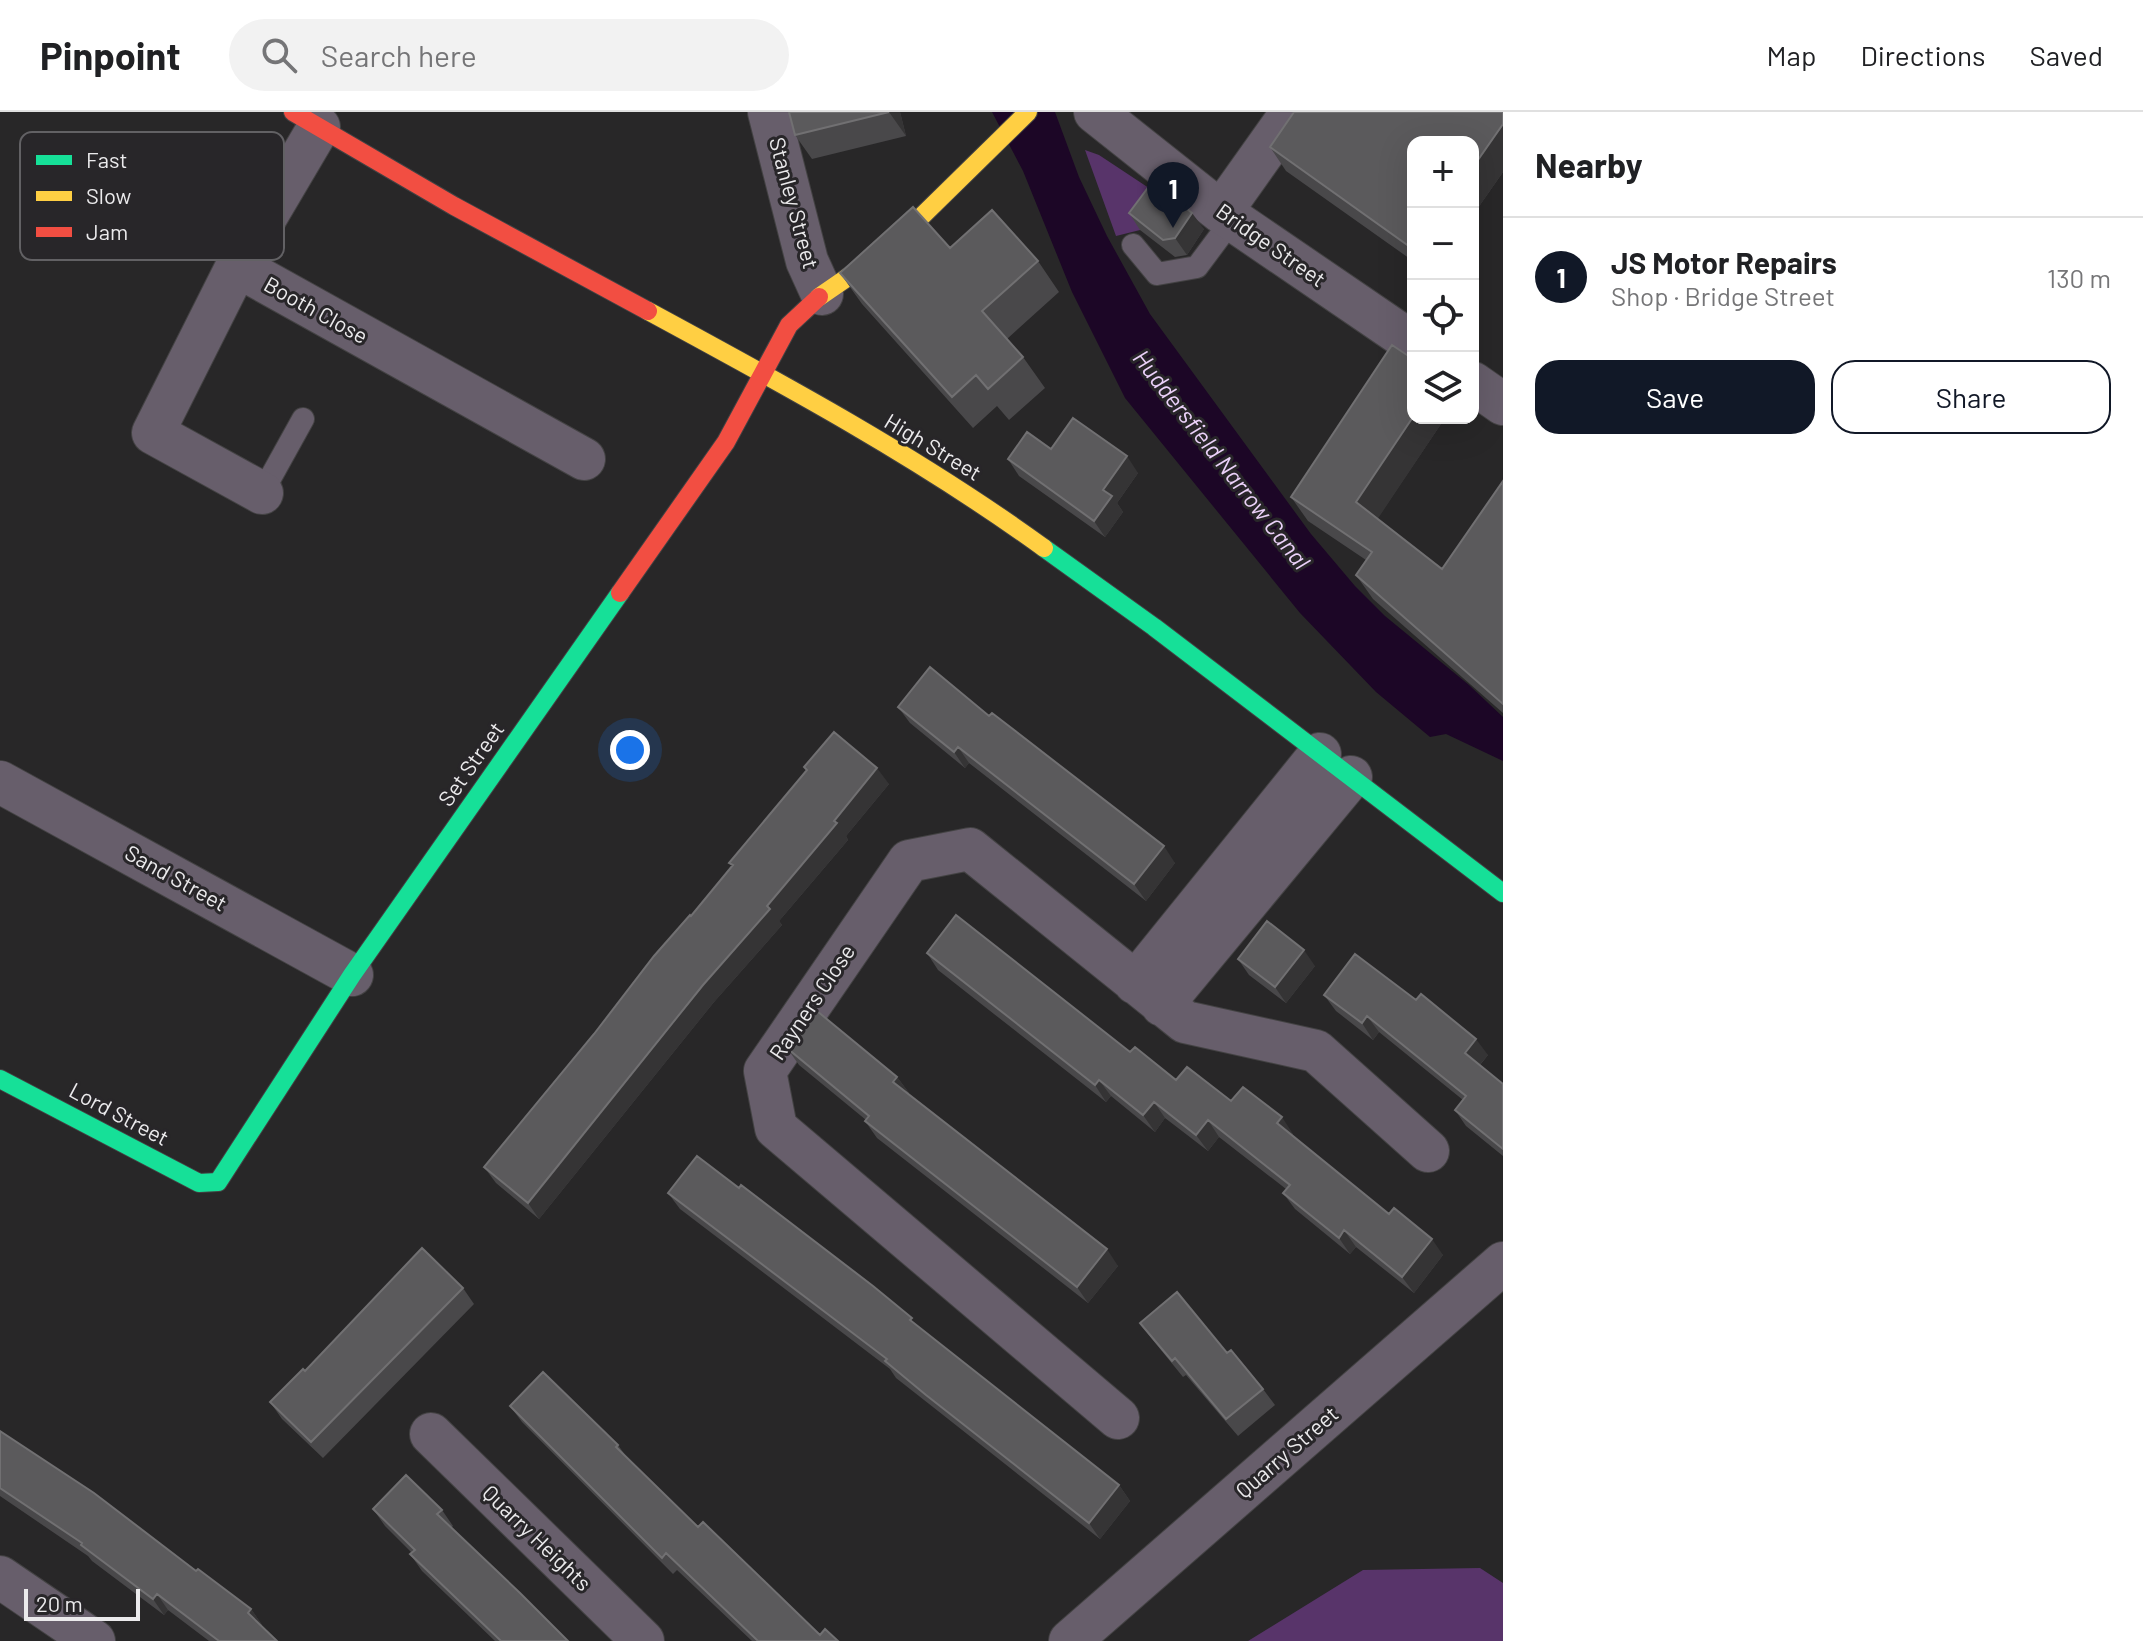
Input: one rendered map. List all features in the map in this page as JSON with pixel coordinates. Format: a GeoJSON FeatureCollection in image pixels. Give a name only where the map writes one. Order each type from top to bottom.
{"type":"FeatureCollection","features":[{"type":"Feature","properties":{"kind":"street","name":"Stanley Street"},"geometry":{"type":"LineString","coordinates":[[769,112],[807,261],[822,294]]}},
{"type":"Feature","properties":{"kind":"street","name":"Set Street"},"geometry":{"type":"LineString","coordinates":[[218,1182],[352,975],[726,442],[789,325],[822,294],[864,266],[923,215],[1028,112]]}},
{"type":"Feature","properties":{"kind":"street","name":"Bridge Street"},"geometry":{"type":"LineString","coordinates":[[1095,112],[1226,216],[1407,339]]}},
{"type":"Feature","properties":{"kind":"street"},"geometry":{"type":"LineString","coordinates":[[1226,216],[1292,112]]}},
{"type":"Feature","properties":{"kind":"street"},"geometry":{"type":"LineString","coordinates":[[284,167],[306,120]]}},
{"type":"Feature","properties":{"kind":"street","name":"High Street"},"geometry":{"type":"LineString","coordinates":[[306,120],[454,206],[762,373],[982,503],[1154,627],[1503,892]]}},
{"type":"Feature","properties":{"kind":"street"},"geometry":{"type":"LineString","coordinates":[[237,266],[240,260]]}},
{"type":"Feature","properties":{"kind":"street","name":"Booth Close"},"geometry":{"type":"LineString","coordinates":[[262,493],[153,433],[237,266],[584,459]]}},
{"type":"Feature","properties":{"kind":"street"},"geometry":{"type":"LineString","coordinates":[[1479,387],[1503,404]]}},
{"type":"Feature","properties":{"kind":"street"},"geometry":{"type":"LineString","coordinates":[[1148,994],[1335,765]]}},
{"type":"Feature","properties":{"kind":"street","name":"Sand Street"},"geometry":{"type":"LineString","coordinates":[[0,782],[352,975]]}},
{"type":"Feature","properties":{"kind":"street","name":"Rayners Close"},"geometry":{"type":"LineString","coordinates":[[1118,1418],[776,1128],[765,1071],[909,861],[970,849],[1185,1022],[1316,1051],[1428,1151]]}},
{"type":"Feature","properties":{"kind":"street","name":"Lord Street"},"geometry":{"type":"LineString","coordinates":[[0,1079],[199,1183],[218,1182]]}},
{"type":"Feature","properties":{"kind":"street","name":"Quarry Street"},"geometry":{"type":"LineString","coordinates":[[1070,1641],[1503,1263]]}},
{"type":"Feature","properties":{"kind":"street","name":"Quarry Heights"},"geometry":{"type":"LineString","coordinates":[[431,1434],[643,1641]]}},
{"type":"Feature","properties":{"kind":"street"},"geometry":{"type":"LineString","coordinates":[[0,1577],[94,1641]]}},
{"type":"Feature","properties":{"kind":"lane"},"geometry":{"type":"LineString","coordinates":[[1133,245],[1157,274],[1197,267],[1226,216]]}},
{"type":"Feature","properties":{"kind":"lane"},"geometry":{"type":"LineString","coordinates":[[262,493],[303,419]]}},
{"type":"Feature","properties":{"kind":"shaded area"},"geometry":{"type":"Polygon","coordinates":[[[1085,150],[1099,155],[1164,198],[1140,230],[1116,236],[1085,150]]]}},
{"type":"Feature","properties":{"kind":"shaded area"},"geometry":{"type":"Polygon","coordinates":[[[1480,1568],[1503,1583],[1503,1641],[1248,1641],[1363,1570],[1480,1568]]]}},
{"type":"Feature","properties":{"kind":"water","name":"Huddersfield Narrow Canal"},"geometry":{"type":"Polygon","coordinates":[[[992,112],[1055,112],[1079,177],[1150,314],[1311,534],[1355,586],[1385,616],[1503,717],[1503,761],[1446,734],[1430,737],[1376,692],[1300,613],[1125,398],[1072,292],[1023,171],[992,112]]]}},
{"type":"Feature","properties":{"kind":"building"},"geometry":{"type":"Polygon","coordinates":[[[789,112],[889,112],[795,135],[789,112]]]}},
{"type":"Feature","properties":{"kind":"building"},"geometry":{"type":"Polygon","coordinates":[[[1294,112],[1503,112],[1503,124],[1479,158],[1479,136],[1407,136],[1407,245],[1270,147],[1294,112]]]}},
{"type":"Feature","properties":{"kind":"building"},"geometry":{"type":"Polygon","coordinates":[[[1153,181],[1192,213],[1175,238],[1163,240],[1129,213],[1153,181]]]}},
{"type":"Feature","properties":{"kind":"building"},"geometry":{"type":"Polygon","coordinates":[[[913,207],[950,248],[992,210],[1038,261],[982,311],[1023,357],[988,389],[976,375],[952,397],[840,273],[913,207]]]}},
{"type":"Feature","properties":{"kind":"building"},"geometry":{"type":"Polygon","coordinates":[[[1392,345],[1407,355],[1408,424],[1356,502],[1442,569],[1503,481],[1503,704],[1356,575],[1372,552],[1291,497],[1392,345]]]}},
{"type":"Feature","properties":{"kind":"building"},"geometry":{"type":"Polygon","coordinates":[[[1073,418],[1127,456],[1103,490],[1112,496],[1094,521],[1008,459],[1027,432],[1051,449],[1073,418]]]}},
{"type":"Feature","properties":{"kind":"building"},"geometry":{"type":"Polygon","coordinates":[[[930,667],[989,716],[992,713],[1164,846],[1134,884],[958,747],[954,752],[898,707],[930,667]]]}},
{"type":"Feature","properties":{"kind":"building"},"geometry":{"type":"Polygon","coordinates":[[[834,732],[877,768],[834,821],[837,823],[767,906],[770,909],[703,985],[528,1203],[484,1167],[654,956],[733,865],[729,863],[807,770],[804,767],[834,732]]]}},
{"type":"Feature","properties":{"kind":"building"},"geometry":{"type":"Polygon","coordinates":[[[956,915],[1130,1052],[1135,1047],[1176,1080],[1187,1067],[1231,1101],[1243,1087],[1282,1117],[1277,1123],[1389,1214],[1394,1208],[1432,1239],[1402,1277],[1344,1230],[1339,1238],[1283,1193],[1290,1185],[1208,1120],[1196,1135],[1154,1102],[1143,1115],[1099,1080],[1095,1085],[927,953],[956,915]]]}},
{"type":"Feature","properties":{"kind":"building"},"geometry":{"type":"Polygon","coordinates":[[[1267,921],[1304,950],[1275,987],[1238,959],[1267,921]]]}},
{"type":"Feature","properties":{"kind":"building"},"geometry":{"type":"Polygon","coordinates":[[[1355,954],[1416,1000],[1421,994],[1476,1039],[1465,1053],[1503,1084],[1503,1149],[1455,1110],[1466,1096],[1367,1016],[1362,1023],[1324,995],[1355,954]]]}},
{"type":"Feature","properties":{"kind":"building"},"geometry":{"type":"Polygon","coordinates":[[[817,1011],[897,1077],[893,1082],[1107,1249],[1077,1287],[865,1121],[869,1116],[787,1048],[817,1011]]]}},
{"type":"Feature","properties":{"kind":"building"},"geometry":{"type":"Polygon","coordinates":[[[697,1156],[739,1188],[741,1185],[873,1286],[912,1318],[910,1320],[1119,1485],[1089,1523],[926,1395],[885,1361],[887,1359],[668,1193],[697,1156]]]}},
{"type":"Feature","properties":{"kind":"building"},"geometry":{"type":"Polygon","coordinates":[[[422,1248],[463,1288],[311,1442],[270,1402],[303,1369],[305,1371],[422,1248]]]}},
{"type":"Feature","properties":{"kind":"building"},"geometry":{"type":"Polygon","coordinates":[[[1177,1292],[1227,1353],[1231,1350],[1263,1389],[1226,1419],[1175,1358],[1172,1361],[1140,1323],[1177,1292]]]}},
{"type":"Feature","properties":{"kind":"building"},"geometry":{"type":"Polygon","coordinates":[[[543,1372],[698,1527],[703,1522],[820,1635],[825,1629],[838,1641],[758,1641],[666,1553],[662,1558],[510,1406],[543,1372]]]}},
{"type":"Feature","properties":{"kind":"building"},"geometry":{"type":"Polygon","coordinates":[[[0,1431],[94,1493],[251,1609],[248,1613],[277,1641],[219,1641],[157,1594],[153,1599],[82,1543],[0,1488],[0,1431]]]}},
{"type":"Feature","properties":{"kind":"building"},"geometry":{"type":"Polygon","coordinates":[[[406,1475],[442,1510],[437,1514],[568,1641],[501,1641],[410,1554],[415,1550],[373,1509],[406,1475]]]}},
{"type":"Feature","properties":{"kind":"traffic: fast"},"geometry":{"type":"LineString","coordinates":[[1044,548],[1154,627],[1503,893]]}},
{"type":"Feature","properties":{"kind":"traffic: fast"},"geometry":{"type":"LineString","coordinates":[[0,1079],[199,1183],[218,1182],[352,975],[620,593]]}},
{"type":"Feature","properties":{"kind":"traffic: slow"},"geometry":{"type":"LineString","coordinates":[[819,297],[864,266],[923,215],[1028,112]]}},
{"type":"Feature","properties":{"kind":"traffic: slow"},"geometry":{"type":"LineString","coordinates":[[648,311],[900,453],[1044,548]]}},
{"type":"Feature","properties":{"kind":"traffic: jam"},"geometry":{"type":"LineString","coordinates":[[293,112],[454,206],[648,311]]}},
{"type":"Feature","properties":{"kind":"traffic: jam"},"geometry":{"type":"LineString","coordinates":[[620,593],[726,442],[789,325],[819,297]]}},
{"type":"Feature","properties":{"kind":"place","name":"JS Motor Repairs"},"geometry":{"type":"Point","coordinates":[1173,228]}}]}
